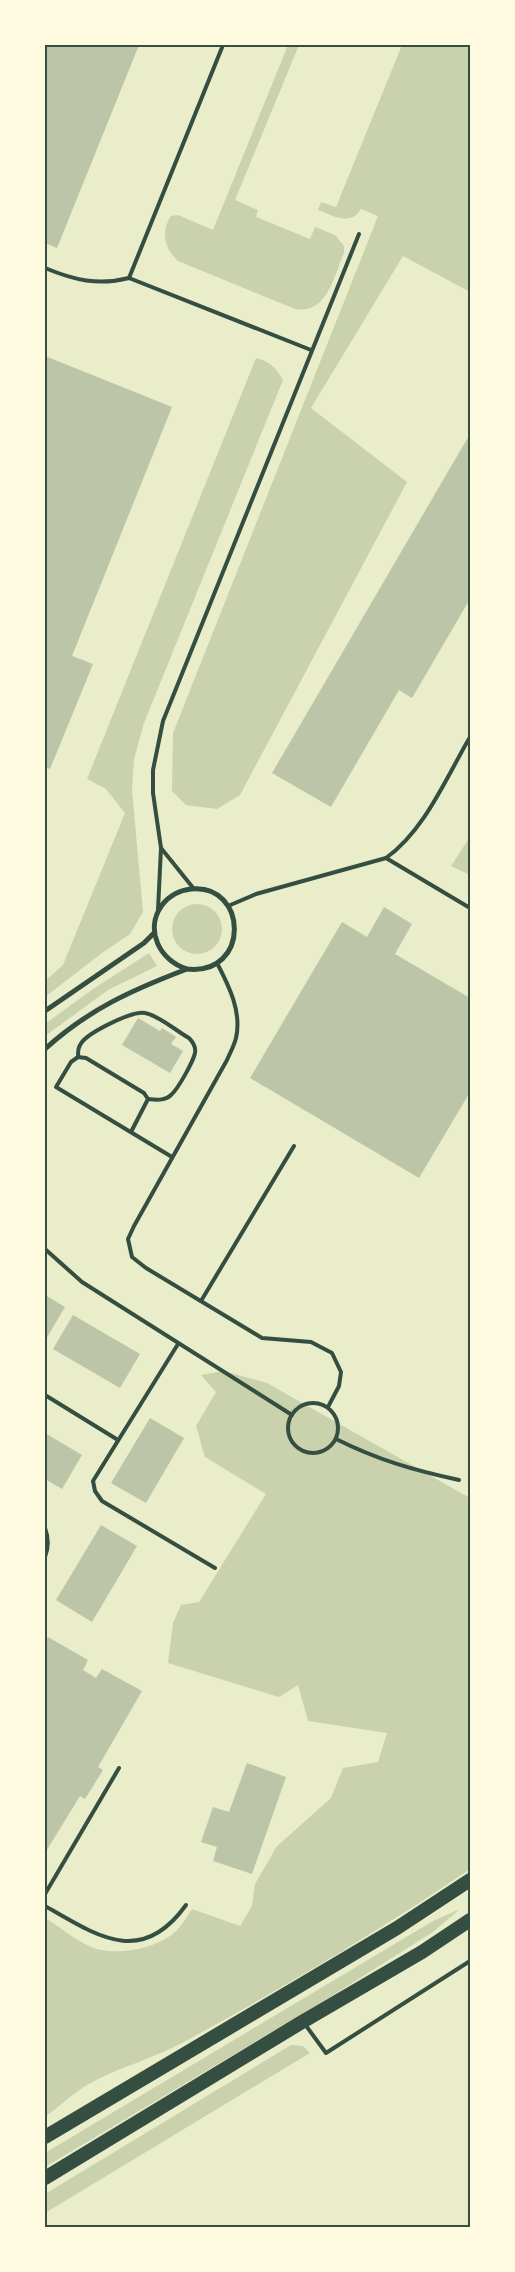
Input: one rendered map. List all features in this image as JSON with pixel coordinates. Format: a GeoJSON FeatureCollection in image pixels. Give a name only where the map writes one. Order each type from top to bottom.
{"type":"FeatureCollection","features":[{"type":"Feature","properties":{"kind":"highway"},"geometry":{"type":"LineString","coordinates":[[45,2136],[397,1928],[470,1880]]}},
{"type":"Feature","properties":{"kind":"highway"},"geometry":{"type":"LineString","coordinates":[[45,2178],[302,2022],[422,1952],[470,1920]]}},
{"type":"Feature","properties":{"kind":"street"},"geometry":{"type":"LineString","coordinates":[[45,1012],[144,943],[154,932],[158,912],[173,895],[194,889],[217,895],[228,906],[234,921],[235,937],[228,952],[217,963],[203,969],[187,969],[119,997],[86,1015],[45,1049]]}},
{"type":"Feature","properties":{"kind":"street"},"geometry":{"type":"LineString","coordinates":[[154,932],[163,955],[170,961],[187,969]]}},
{"type":"Feature","properties":{"kind":"lane"},"geometry":{"type":"LineString","coordinates":[[129,278],[223,45]]}},
{"type":"Feature","properties":{"kind":"lane"},"geometry":{"type":"LineString","coordinates":[[158,912],[161,848],[153,770],[163,721],[359,234]]}},
{"type":"Feature","properties":{"kind":"lane"},"geometry":{"type":"LineString","coordinates":[[45,268],[85,282],[116,281],[129,278],[311,350]]}},
{"type":"Feature","properties":{"kind":"lane"},"geometry":{"type":"LineString","coordinates":[[228,906],[256,894],[386,858],[401,847],[424,817],[470,738]]}},
{"type":"Feature","properties":{"kind":"lane"},"geometry":{"type":"LineString","coordinates":[[161,848],[194,889]]}},
{"type":"Feature","properties":{"kind":"lane"},"geometry":{"type":"LineString","coordinates":[[386,858],[470,908]]}},
{"type":"Feature","properties":{"kind":"lane"},"geometry":{"type":"LineString","coordinates":[[217,963],[229,986],[237,1014],[236,1038],[227,1060],[134,1226],[128,1239],[132,1257],[146,1268],[262,1338],[311,1342],[332,1352],[341,1372],[339,1386],[328,1407]]}},
{"type":"Feature","properties":{"kind":"lane"},"geometry":{"type":"LineString","coordinates":[[78,1057],[78,1048],[84,1040],[101,1029],[139,1012],[148,1014],[190,1038],[194,1043],[195,1051],[191,1062],[170,1096],[160,1100],[148,1100]]}},
{"type":"Feature","properties":{"kind":"lane"},"geometry":{"type":"LineString","coordinates":[[148,1100],[144,1093],[86,1058],[78,1057],[71,1062],[56,1087],[172,1157]]}},
{"type":"Feature","properties":{"kind":"lane"},"geometry":{"type":"LineString","coordinates":[[130,1132],[148,1100]]}},
{"type":"Feature","properties":{"kind":"lane"},"geometry":{"type":"LineString","coordinates":[[201,1301],[294,1146]]}},
{"type":"Feature","properties":{"kind":"lane"},"geometry":{"type":"LineString","coordinates":[[45,1249],[82,1282],[292,1415]]}},
{"type":"Feature","properties":{"kind":"lane"},"geometry":{"type":"LineString","coordinates":[[178,1344],[93,1481],[95,1491],[102,1501],[215,1568]]}},
{"type":"Feature","properties":{"kind":"lane"},"geometry":{"type":"LineString","coordinates":[[45,1395],[118,1440]]}},
{"type":"Feature","properties":{"kind":"lane"},"geometry":{"type":"LineString","coordinates":[[308,1403],[322,1404],[328,1407],[333,1412],[338,1425],[336,1440],[326,1450],[319,1452],[311,1453],[298,1448],[288,1429],[292,1415],[308,1403]]}},
{"type":"Feature","properties":{"kind":"lane"},"geometry":{"type":"LineString","coordinates":[[336,1440],[371,1456],[403,1467],[459,1480]]}},
{"type":"Feature","properties":{"kind":"lane"},"geometry":{"type":"LineString","coordinates":[[45,1528],[48,1537],[48,1550],[45,1557]]}},
{"type":"Feature","properties":{"kind":"lane"},"geometry":{"type":"LineString","coordinates":[[45,1894],[119,1768]]}},
{"type":"Feature","properties":{"kind":"lane"},"geometry":{"type":"LineString","coordinates":[[45,1906],[100,1937],[118,1942],[131,1942],[157,1932],[178,1916],[186,1905]]}},
{"type":"Feature","properties":{"kind":"lane"},"geometry":{"type":"LineString","coordinates":[[302,2022],[326,2053],[470,1962]]}},
{"type":"Feature","properties":{"kind":"green space"},"geometry":{"type":"Polygon","coordinates":[[[288,45],[299,45],[235,200],[258,210],[256,217],[310,239],[315,227],[335,235],[344,246],[344,253],[328,292],[315,306],[306,309],[295,309],[178,261],[167,246],[165,234],[171,216],[178,215],[213,230],[288,45]]]}},
{"type":"Feature","properties":{"kind":"green space"},"geometry":{"type":"Polygon","coordinates":[[[402,45],[470,45],[470,292],[403,256],[311,408],[407,482],[240,795],[217,809],[186,805],[172,791],[173,733],[378,216],[361,209],[357,214],[346,219],[318,210],[321,202],[336,207],[402,45]]]}},
{"type":"Feature","properties":{"kind":"green space"},"geometry":{"type":"Polygon","coordinates":[[[256,358],[272,366],[283,380],[144,723],[134,759],[132,790],[143,912],[130,934],[45,997],[45,981],[63,965],[125,813],[106,789],[87,779],[256,358]]]}},
{"type":"Feature","properties":{"kind":"green space"},"geometry":{"type":"Polygon","coordinates":[[[470,837],[470,875],[451,866],[470,837]]]}},
{"type":"Feature","properties":{"kind":"green space"},"geometry":{"type":"Polygon","coordinates":[[[192,904],[202,904],[215,911],[222,924],[222,934],[215,947],[202,954],[192,954],[183,950],[176,943],[172,934],[172,924],[176,915],[183,908],[192,904]]]}},
{"type":"Feature","properties":{"kind":"green space"},"geometry":{"type":"Polygon","coordinates":[[[149,953],[157,966],[108,990],[45,1036],[45,1024],[93,989],[149,953]]]}},
{"type":"Feature","properties":{"kind":"green space"},"geometry":{"type":"Polygon","coordinates":[[[224,1371],[267,1383],[470,1498],[470,1869],[365,1937],[293,1980],[184,2042],[87,2085],[45,2117],[45,1918],[85,1944],[100,1950],[110,1951],[132,1950],[162,1941],[176,1931],[192,1909],[240,1926],[252,1906],[255,1884],[277,1846],[331,1798],[343,1768],[378,1762],[387,1733],[308,1721],[298,1685],[279,1697],[168,1663],[173,1623],[181,1605],[199,1602],[266,1494],[205,1457],[196,1426],[216,1392],[201,1375],[224,1371]]]}},
{"type":"Feature","properties":{"kind":"green space"},"geometry":{"type":"Polygon","coordinates":[[[460,1909],[433,1932],[330,1997],[45,2167],[45,2153],[433,1921],[460,1909]]]}},
{"type":"Feature","properties":{"kind":"green space"},"geometry":{"type":"Polygon","coordinates":[[[291,2045],[303,2046],[310,2053],[45,2213],[45,2194],[291,2045]]]}},
{"type":"Feature","properties":{"kind":"building"},"geometry":{"type":"Polygon","coordinates":[[[45,45],[139,45],[57,248],[45,243],[45,45]]]}},
{"type":"Feature","properties":{"kind":"building"},"geometry":{"type":"Polygon","coordinates":[[[45,356],[172,407],[72,656],[93,664],[50,769],[45,767],[45,356]]]}},
{"type":"Feature","properties":{"kind":"building"},"geometry":{"type":"Polygon","coordinates":[[[470,434],[470,599],[412,698],[399,690],[331,807],[272,773],[470,434]]]}},
{"type":"Feature","properties":{"kind":"building"},"geometry":{"type":"Polygon","coordinates":[[[384,907],[412,924],[395,954],[470,998],[470,1092],[419,1178],[250,1078],[342,922],[367,937],[384,907]]]}},
{"type":"Feature","properties":{"kind":"building"},"geometry":{"type":"Polygon","coordinates":[[[138,1018],[160,1031],[162,1028],[176,1037],[171,1044],[183,1051],[170,1073],[122,1045],[138,1018]]]}},
{"type":"Feature","properties":{"kind":"building"},"geometry":{"type":"Polygon","coordinates":[[[45,1295],[65,1307],[45,1341],[45,1295]]]}},
{"type":"Feature","properties":{"kind":"building"},"geometry":{"type":"Polygon","coordinates":[[[73,1315],[140,1354],[120,1388],[53,1349],[73,1315]]]}},
{"type":"Feature","properties":{"kind":"building"},"geometry":{"type":"Polygon","coordinates":[[[150,1418],[184,1438],[146,1503],[111,1483],[150,1418]]]}},
{"type":"Feature","properties":{"kind":"building"},"geometry":{"type":"Polygon","coordinates":[[[45,1433],[82,1455],[62,1489],[45,1479],[45,1433]]]}},
{"type":"Feature","properties":{"kind":"building"},"geometry":{"type":"Polygon","coordinates":[[[101,1525],[137,1546],[92,1622],[56,1600],[101,1525]]]}},
{"type":"Feature","properties":{"kind":"building"},"geometry":{"type":"Polygon","coordinates":[[[48,1637],[88,1660],[83,1670],[96,1678],[102,1669],[142,1691],[98,1767],[103,1770],[85,1799],[80,1796],[45,1853],[45,1643],[48,1637]]]}},
{"type":"Feature","properties":{"kind":"building"},"geometry":{"type":"Polygon","coordinates":[[[247,1763],[286,1777],[252,1874],[213,1861],[217,1847],[201,1842],[213,1807],[229,1812],[247,1763]]]}}]}
